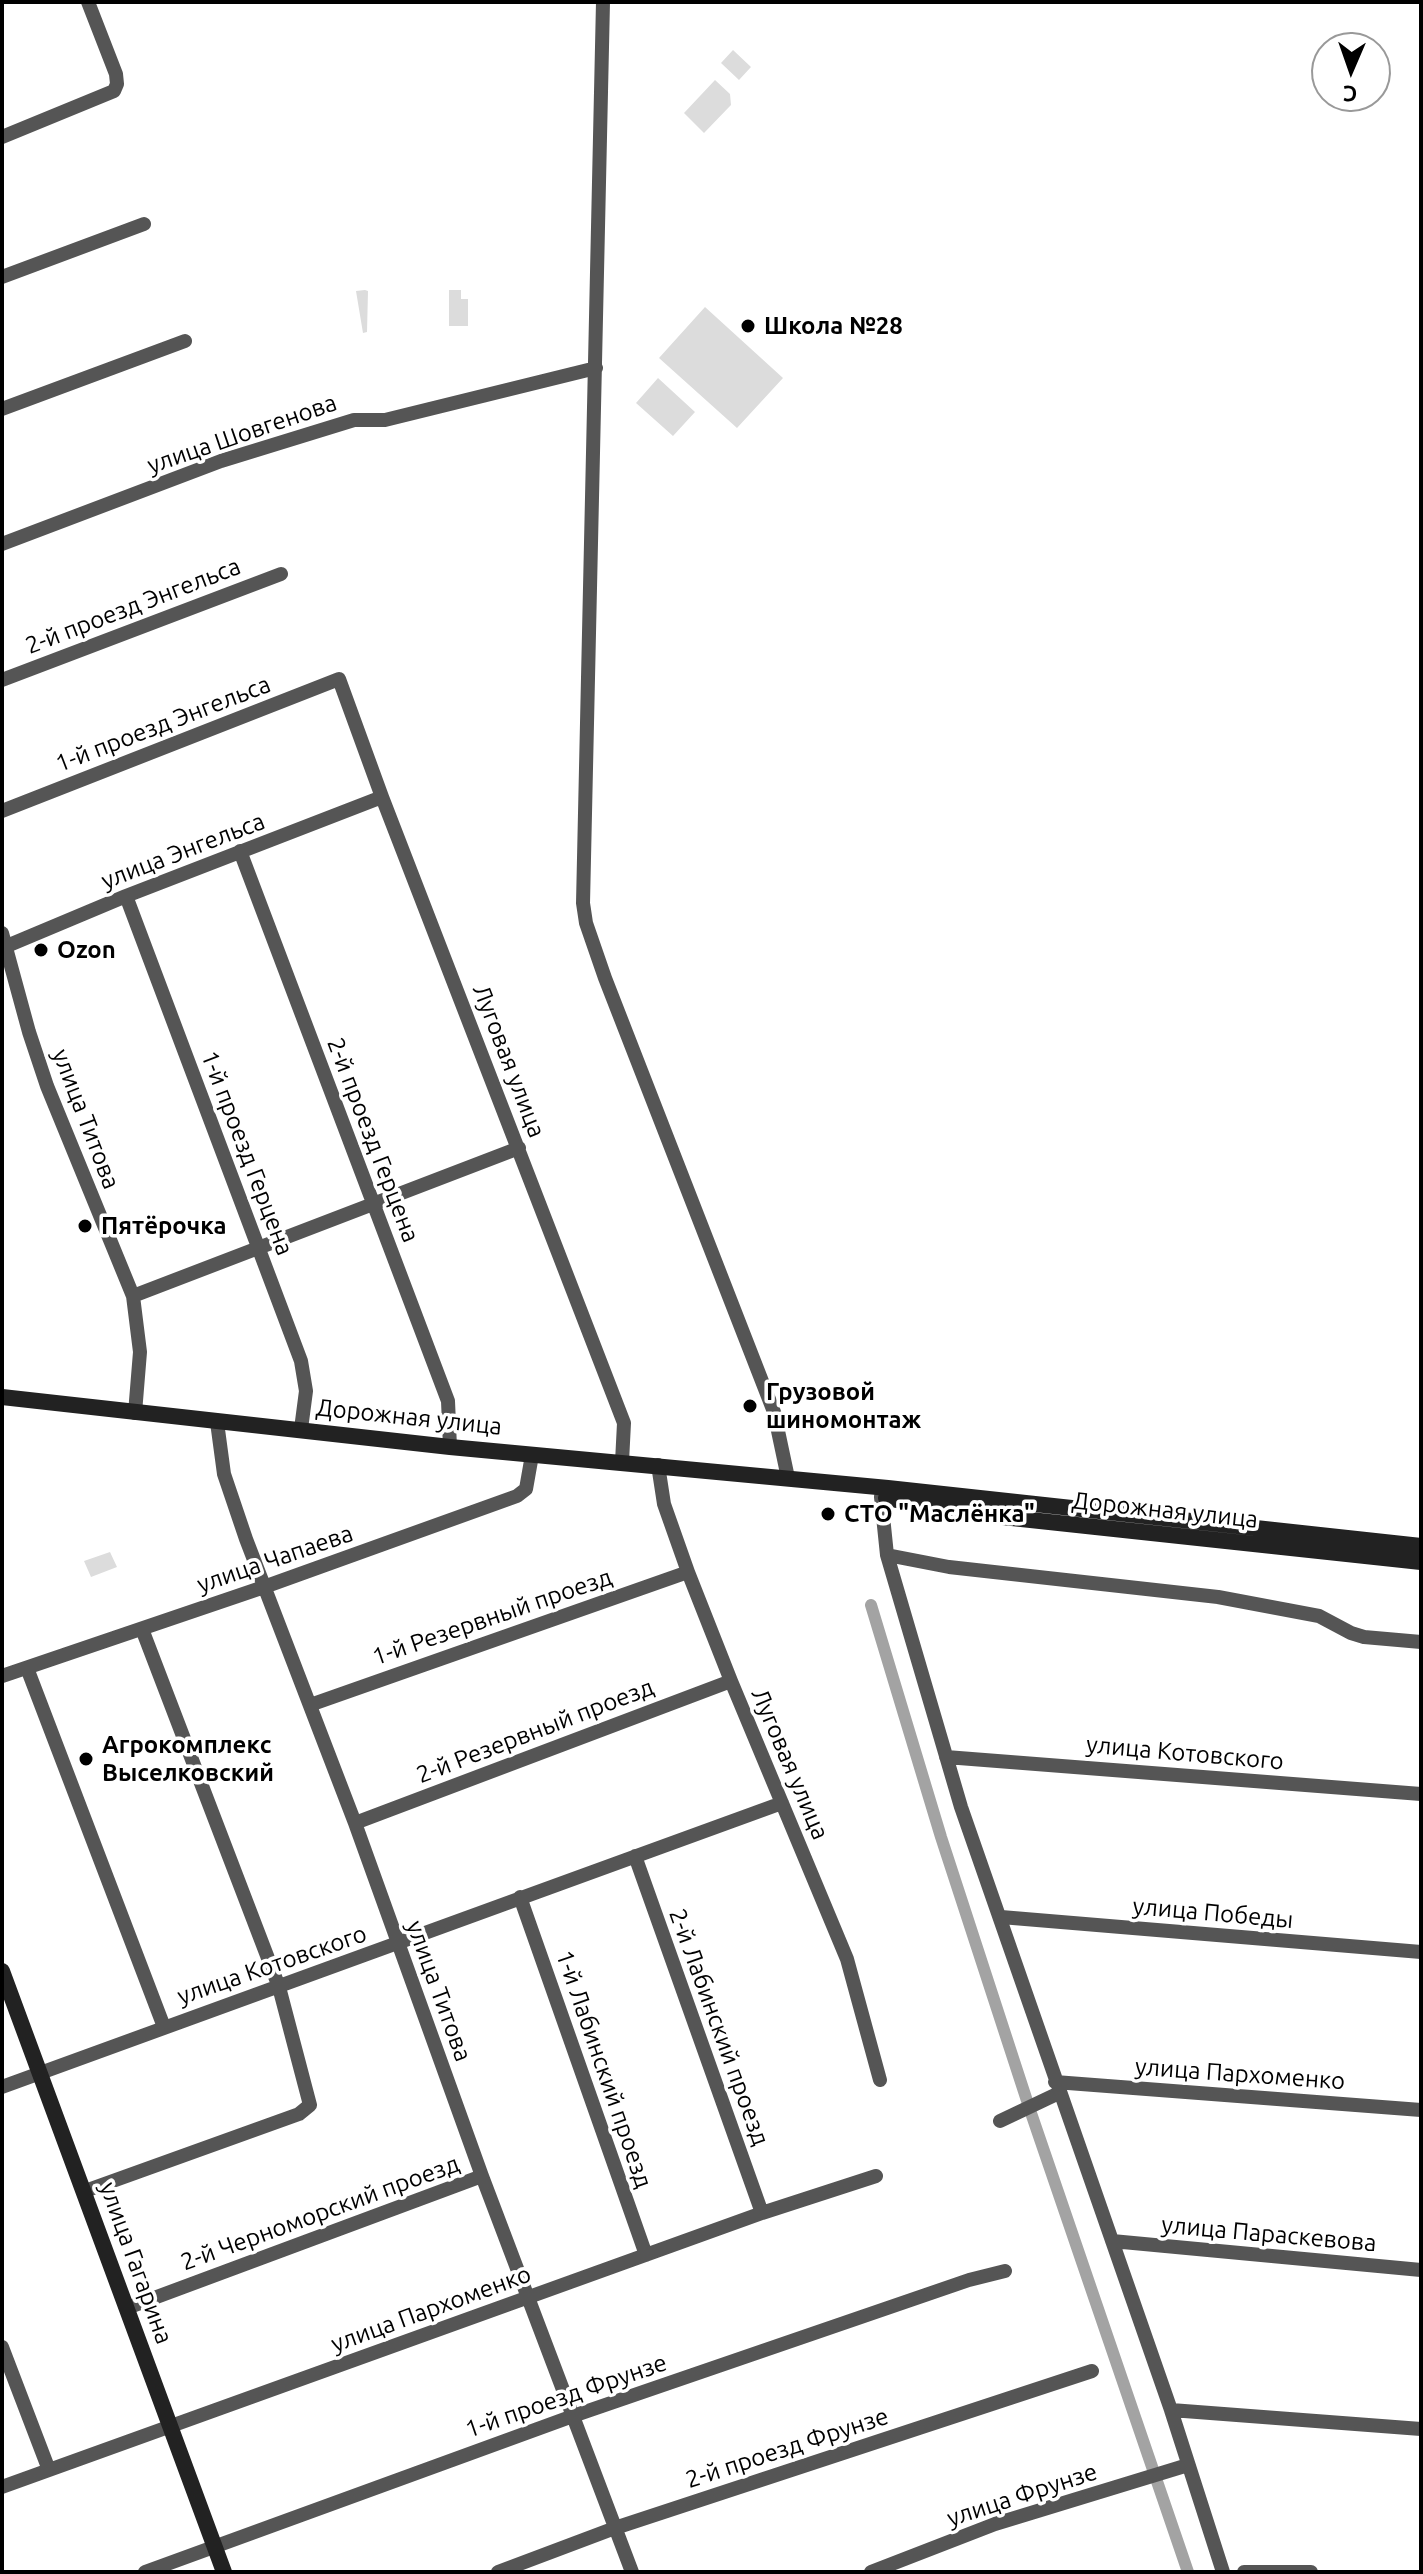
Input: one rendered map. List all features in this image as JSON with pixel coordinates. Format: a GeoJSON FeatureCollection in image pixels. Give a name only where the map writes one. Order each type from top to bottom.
{"type":"FeatureCollection","features":[{"type":"Feature","properties":{"kind":"main road","name":"Дорожная улица"},"geometry":{"type":"LineString","coordinates":[[2,1397],[450,1447],[788,1478],[1421,1546]]}},
{"type":"Feature","properties":{"kind":"main road","name":"Дорожная улица"},"geometry":{"type":"LineString","coordinates":[[811,1481],[984,1515],[1421,1562]]}},
{"type":"Feature","properties":{"kind":"main road","name":"улица Гагарина"},"geometry":{"type":"LineString","coordinates":[[2,1971],[224,2572]]}},
{"type":"Feature","properties":{"kind":"street"},"geometry":{"type":"LineString","coordinates":[[2,137],[114,91],[117,84],[88,2]]}},
{"type":"Feature","properties":{"kind":"street"},"geometry":{"type":"LineString","coordinates":[[603,2],[583,903],[586,923],[605,978],[774,1412],[788,1478]]}},
{"type":"Feature","properties":{"kind":"street"},"geometry":{"type":"LineString","coordinates":[[2,277],[144,224]]}},
{"type":"Feature","properties":{"kind":"street"},"geometry":{"type":"LineString","coordinates":[[2,409],[185,341]]}},
{"type":"Feature","properties":{"kind":"street","name":"улица Шовгенова"},"geometry":{"type":"LineString","coordinates":[[2,544],[221,461],[354,420],[385,420],[596,368]]}},
{"type":"Feature","properties":{"kind":"street","name":"2-й проезд Энгельса"},"geometry":{"type":"LineString","coordinates":[[2,680],[281,574]]}},
{"type":"Feature","properties":{"kind":"street","name":"Луговая улица"},"geometry":{"type":"LineString","coordinates":[[339,679],[624,1423],[622,1462]]}},
{"type":"Feature","properties":{"kind":"street","name":"1-й проезд Энгельса"},"geometry":{"type":"LineString","coordinates":[[2,811],[339,679]]}},
{"type":"Feature","properties":{"kind":"street","name":"улица Энгельса"},"geometry":{"type":"LineString","coordinates":[[3,942],[382,797]]}},
{"type":"Feature","properties":{"kind":"street","name":"2-й проезд Герцена"},"geometry":{"type":"LineString","coordinates":[[240,851],[448,1401],[450,1447]]}},
{"type":"Feature","properties":{"kind":"street","name":"1-й проезд Герцена"},"geometry":{"type":"LineString","coordinates":[[126,896],[301,1361],[306,1391],[301,1429]]}},
{"type":"Feature","properties":{"kind":"street","name":"улица Титова"},"geometry":{"type":"LineString","coordinates":[[3,942],[47,1086],[133,1296],[140,1352],[135,1413]]}},
{"type":"Feature","properties":{"kind":"street"},"geometry":{"type":"LineString","coordinates":[[133,1296],[519,1148]]}},
{"type":"Feature","properties":{"kind":"street","name":"улица Титова"},"geometry":{"type":"LineString","coordinates":[[217,1422],[224,1474],[264,1587],[355,1823],[482,2176],[632,2572]]}},
{"type":"Feature","properties":{"kind":"street","name":"улица Чапаева"},"geometry":{"type":"LineString","coordinates":[[2,1676],[264,1587],[517,1496],[526,1489],[532,1455]]}},
{"type":"Feature","properties":{"kind":"street","name":"Луговая улица"},"geometry":{"type":"LineString","coordinates":[[658,1465],[664,1504],[688,1572],[847,1959],[880,2080]]}},
{"type":"Feature","properties":{"kind":"street"},"geometry":{"type":"LineString","coordinates":[[881,1497],[887,1555],[946,1757],[1057,2087],[1171,2410],[1223,2572]]}},
{"type":"Feature","properties":{"kind":"street"},"geometry":{"type":"LineString","coordinates":[[887,1555],[949,1567],[1218,1597],[1319,1616],[1364,1637],[1421,1642]]}},
{"type":"Feature","properties":{"kind":"street","name":"1-й Резервный проезд"},"geometry":{"type":"LineString","coordinates":[[310,1705],[688,1572]]}},
{"type":"Feature","properties":{"kind":"street"},"geometry":{"type":"LineString","coordinates":[[85,2191],[306,2110],[309,2097],[279,1987],[142,1629]]}},
{"type":"Feature","properties":{"kind":"street"},"geometry":{"type":"LineString","coordinates":[[27,1668],[164,2027]]}},
{"type":"Feature","properties":{"kind":"street","name":"2-й Резервный проезд"},"geometry":{"type":"LineString","coordinates":[[355,1823],[731,1681]]}},
{"type":"Feature","properties":{"kind":"street","name":"улица Котовского"},"geometry":{"type":"LineString","coordinates":[[946,1757],[1421,1794]]}},
{"type":"Feature","properties":{"kind":"street","name":"улица Котовского"},"geometry":{"type":"LineString","coordinates":[[2,2087],[782,1803]]}},
{"type":"Feature","properties":{"kind":"street","name":"2-й Лабинский проезд"},"geometry":{"type":"LineString","coordinates":[[635,1856],[762,2213]]}},
{"type":"Feature","properties":{"kind":"street","name":"1-й Лабинский проезд"},"geometry":{"type":"LineString","coordinates":[[520,1897],[646,2255]]}},
{"type":"Feature","properties":{"kind":"street","name":"улица Победы"},"geometry":{"type":"LineString","coordinates":[[1001,1917],[1421,1952]]}},
{"type":"Feature","properties":{"kind":"street","name":"улица Пархоменко"},"geometry":{"type":"LineString","coordinates":[[1000,2121],[1057,2087],[1421,2110]]}},
{"type":"Feature","properties":{"kind":"street","name":"2-й Черноморский проезд"},"geometry":{"type":"LineString","coordinates":[[127,2308],[482,2176]]}},
{"type":"Feature","properties":{"kind":"street","name":"улица Пархоменко"},"geometry":{"type":"LineString","coordinates":[[2,2487],[762,2213],[876,2176]]}},
{"type":"Feature","properties":{"kind":"street","name":"улица Параскевова"},"geometry":{"type":"LineString","coordinates":[[1112,2241],[1421,2270]]}},
{"type":"Feature","properties":{"kind":"street","name":"1-й проезд Фрунзе"},"geometry":{"type":"LineString","coordinates":[[145,2572],[573,2416],[969,2280],[1005,2271]]}},
{"type":"Feature","properties":{"kind":"street"},"geometry":{"type":"LineString","coordinates":[[2,2347],[49,2470]]}},
{"type":"Feature","properties":{"kind":"street","name":"2-й проезд Фрунзе"},"geometry":{"type":"LineString","coordinates":[[498,2572],[615,2528],[1092,2371]]}},
{"type":"Feature","properties":{"kind":"street"},"geometry":{"type":"LineString","coordinates":[[1171,2410],[1421,2429]]}},
{"type":"Feature","properties":{"kind":"street","name":"улица Фрунзе"},"geometry":{"type":"LineString","coordinates":[[871,2572],[995,2524],[1188,2465]]}},
{"type":"Feature","properties":{"kind":"street"},"geometry":{"type":"LineString","coordinates":[[1244,2572],[1311,2572]]}},
{"type":"Feature","properties":{"kind":"shaded area"},"geometry":{"type":"Polygon","coordinates":[[[733,50],[751,67],[739,80],[721,63],[733,50]]]}},
{"type":"Feature","properties":{"kind":"shaded area"},"geometry":{"type":"Polygon","coordinates":[[[715,80],[730,94],[731,105],[704,133],[684,113],[715,80]]]}},
{"type":"Feature","properties":{"kind":"shaded area"},"geometry":{"type":"Polygon","coordinates":[[[449,290],[461,290],[461,299],[468,299],[468,326],[449,326],[449,290]]]}},
{"type":"Feature","properties":{"kind":"shaded area"},"geometry":{"type":"Polygon","coordinates":[[[356,291],[368,291],[367,332],[363,333],[356,291]]]}},
{"type":"Feature","properties":{"kind":"shaded area"},"geometry":{"type":"Polygon","coordinates":[[[705,307],[783,378],[737,428],[659,358],[705,307]]]}},
{"type":"Feature","properties":{"kind":"shaded area"},"geometry":{"type":"Polygon","coordinates":[[[658,378],[695,412],[673,436],[636,403],[658,378]]]}},
{"type":"Feature","properties":{"kind":"shaded area"},"geometry":{"type":"Polygon","coordinates":[[[110,1552],[117,1567],[91,1577],[84,1561],[110,1552]]]}},
{"type":"Feature","properties":{"kind":"waterway"},"geometry":{"type":"LineString","coordinates":[[871,1605],[941,1837],[1030,2110],[1188,2572]]}},
{"type":"Feature","properties":{"kind":"place","name":"Школа №28"},"geometry":{"type":"Point","coordinates":[748,326]}},
{"type":"Feature","properties":{"kind":"place","name":"Ozon"},"geometry":{"type":"Point","coordinates":[41,950]}},
{"type":"Feature","properties":{"kind":"place","name":"Пятёрочка"},"geometry":{"type":"Point","coordinates":[85,1226]}},
{"type":"Feature","properties":{"kind":"place","name":"Грузовой шиномонтаж"},"geometry":{"type":"Point","coordinates":[750,1406]}},
{"type":"Feature","properties":{"kind":"place","name":"СТО \"Маслёнка\""},"geometry":{"type":"Point","coordinates":[828,1514]}},
{"type":"Feature","properties":{"kind":"place","name":"Агрокомплекс Выселковский"},"geometry":{"type":"Point","coordinates":[86,1759]}}]}
